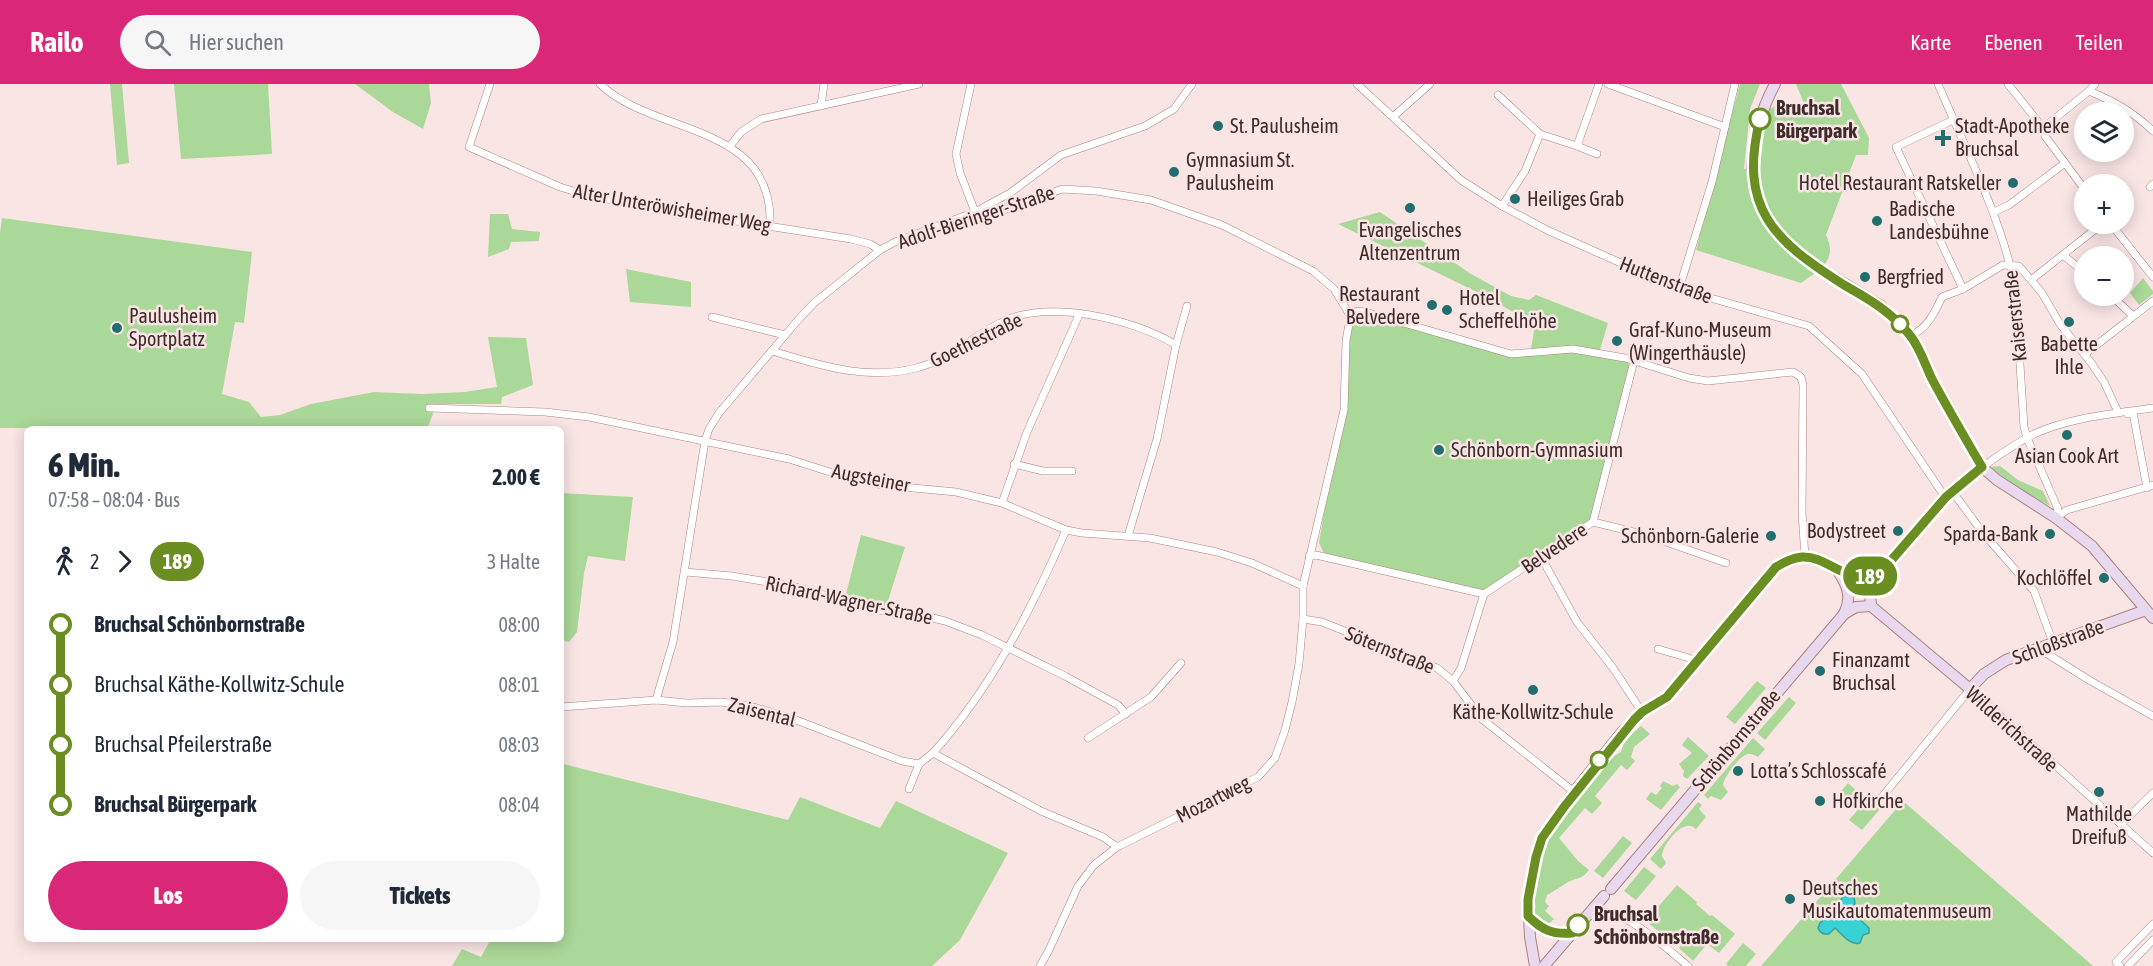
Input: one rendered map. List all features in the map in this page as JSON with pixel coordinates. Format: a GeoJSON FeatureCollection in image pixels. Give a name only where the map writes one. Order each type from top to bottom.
{"type":"FeatureCollection","features":[{"type":"Feature","properties":{"kind":"main road"},"geometry":{"type":"LineString","coordinates":[[1752,169],[1760,118],[1774,84]]}},
{"type":"Feature","properties":{"kind":"main road"},"geometry":{"type":"LineString","coordinates":[[1835,278],[1881,306],[1911,336],[1982,467],[1997,480],[2056,518],[2092,546],[2151,612]]}},
{"type":"Feature","properties":{"kind":"main road"},"geometry":{"type":"LineString","coordinates":[[1844,614],[1856,607],[1870,606],[1872,586],[1882,571],[1949,494],[1982,467]]}},
{"type":"Feature","properties":{"kind":"main road"},"geometry":{"type":"LineString","coordinates":[[1534,966],[1528,916],[1531,877],[1542,838],[1574,792],[1622,732],[1642,712],[1667,697],[1776,567],[1791,559],[1805,557],[1838,571],[1859,576],[1874,575],[1882,571]]}},
{"type":"Feature","properties":{"kind":"main road"},"geometry":{"type":"LineString","coordinates":[[1838,571],[1848,587],[1850,597],[1844,614]]}},
{"type":"Feature","properties":{"kind":"main road","name":"Wilderichstraße"},"geometry":{"type":"LineString","coordinates":[[1870,606],[1970,689]]}},
{"type":"Feature","properties":{"kind":"main road","name":"Schloßstraße"},"geometry":{"type":"LineString","coordinates":[[1970,689],[1984,674],[2006,660],[2151,612]]}},
{"type":"Feature","properties":{"kind":"main road","name":"Schönbornstraße"},"geometry":{"type":"LineString","coordinates":[[1544,966],[1844,614]]}},
{"type":"Feature","properties":{"kind":"main road"},"geometry":{"type":"LineString","coordinates":[[1528,916],[1549,932],[1560,935],[1572,933]]}},
{"type":"Feature","properties":{"kind":"street","name":"Alter Unteröwisheimer Weg"},"geometry":{"type":"LineString","coordinates":[[490,84],[469,147],[560,187],[587,195],[658,209],[858,240],[880,250]]}},
{"type":"Feature","properties":{"kind":"street"},"geometry":{"type":"LineString","coordinates":[[600,84],[612,95],[628,104],[687,126],[730,146],[749,164],[762,182],[770,210],[770,225]]}},
{"type":"Feature","properties":{"kind":"street"},"geometry":{"type":"LineString","coordinates":[[821,106],[824,84]]}},
{"type":"Feature","properties":{"kind":"street"},"geometry":{"type":"LineString","coordinates":[[730,146],[741,132],[761,119],[918,84]]}},
{"type":"Feature","properties":{"kind":"street"},"geometry":{"type":"LineString","coordinates":[[971,84],[956,154],[960,173],[975,212],[1010,193],[1061,155],[1145,126],[1174,109],[1192,84]]}},
{"type":"Feature","properties":{"kind":"street","name":"Huttenstraße"},"geometry":{"type":"LineString","coordinates":[[1357,84],[1461,180],[1546,230],[1678,289],[1809,326],[1862,374],[1949,494],[2034,591],[2053,643]]}},
{"type":"Feature","properties":{"kind":"street"},"geometry":{"type":"LineString","coordinates":[[1394,116],[1431,84]]}},
{"type":"Feature","properties":{"kind":"street"},"geometry":{"type":"LineString","coordinates":[[1577,146],[1599,84]]}},
{"type":"Feature","properties":{"kind":"street"},"geometry":{"type":"LineString","coordinates":[[1608,84],[1725,127]]}},
{"type":"Feature","properties":{"kind":"street"},"geometry":{"type":"LineString","coordinates":[[1678,289],[1712,182],[1735,84]]}},
{"type":"Feature","properties":{"kind":"street","name":"Kaiserstraße"},"geometry":{"type":"LineString","coordinates":[[1938,84],[1994,212],[2011,266],[2015,286],[2024,427],[2058,509],[2056,518]]}},
{"type":"Feature","properties":{"kind":"street"},"geometry":{"type":"LineString","coordinates":[[2008,84],[2043,128],[2045,136],[2074,175]]}},
{"type":"Feature","properties":{"kind":"street"},"geometry":{"type":"LineString","coordinates":[[2043,128],[2089,92],[2095,84]]}},
{"type":"Feature","properties":{"kind":"street"},"geometry":{"type":"LineString","coordinates":[[2089,92],[2113,101],[2134,113],[2153,131]]}},
{"type":"Feature","properties":{"kind":"street"},"geometry":{"type":"LineString","coordinates":[[1498,94],[1540,134],[1597,154]]}},
{"type":"Feature","properties":{"kind":"street"},"geometry":{"type":"LineString","coordinates":[[1953,120],[1896,147],[1963,289]]}},
{"type":"Feature","properties":{"kind":"street"},"geometry":{"type":"LineString","coordinates":[[1502,206],[1525,171],[1540,134]]}},
{"type":"Feature","properties":{"kind":"street"},"geometry":{"type":"LineString","coordinates":[[1994,212],[2009,205],[2065,163]]}},
{"type":"Feature","properties":{"kind":"street","name":"Adolf-Bieringer-Straße"},"geometry":{"type":"LineString","coordinates":[[656,700],[672,642],[705,441],[709,429],[719,413],[784,335],[814,303],[880,250],[895,242],[975,212],[990,215],[1062,189],[1096,191],[1151,200],[1222,225],[1313,271],[1334,290],[1348,312]]}},
{"type":"Feature","properties":{"kind":"street"},"geometry":{"type":"LineString","coordinates":[[2031,280],[2089,234]]}},
{"type":"Feature","properties":{"kind":"street"},"geometry":{"type":"LineString","coordinates":[[2119,234],[2153,277]]}},
{"type":"Feature","properties":{"kind":"street"},"geometry":{"type":"LineString","coordinates":[[2063,255],[2074,264]]}},
{"type":"Feature","properties":{"kind":"street"},"geometry":{"type":"LineString","coordinates":[[1911,336],[1920,332],[1930,321],[1942,297],[1963,289],[2003,266],[2019,266],[2042,293],[2060,324],[2104,382],[2121,412],[2126,415],[2133,413],[2150,487],[2067,510],[2056,518]]}},
{"type":"Feature","properties":{"kind":"street"},"geometry":{"type":"LineString","coordinates":[[2085,354],[2153,301]]}},
{"type":"Feature","properties":{"kind":"street"},"geometry":{"type":"LineString","coordinates":[[1128,536],[1157,439],[1176,345],[1187,306]]}},
{"type":"Feature","properties":{"kind":"street"},"geometry":{"type":"LineString","coordinates":[[2122,306],[2133,316]]}},
{"type":"Feature","properties":{"kind":"street"},"geometry":{"type":"LineString","coordinates":[[1348,312],[1362,311],[1511,354],[1573,349],[1635,361],[1689,378],[1708,381],[1793,372],[1801,377],[1803,385],[1802,524],[1805,557]]}},
{"type":"Feature","properties":{"kind":"street","name":"Mozartweg"},"geometry":{"type":"LineString","coordinates":[[1040,966],[1078,886],[1094,866],[1117,847],[1258,777],[1275,758],[1285,730],[1299,664],[1303,586],[1344,411],[1346,341],[1350,318],[1348,312]]}},
{"type":"Feature","properties":{"kind":"street","name":"Goethestraße"},"geometry":{"type":"LineString","coordinates":[[772,351],[838,369],[885,373],[930,364],[1013,317],[1028,313],[1105,317],[1159,334],[1176,345]]}},
{"type":"Feature","properties":{"kind":"street"},"geometry":{"type":"LineString","coordinates":[[1002,503],[1014,464],[1079,315]]}},
{"type":"Feature","properties":{"kind":"street"},"geometry":{"type":"LineString","coordinates":[[712,317],[784,335]]}},
{"type":"Feature","properties":{"kind":"street","name":"Belvedere"},"geometry":{"type":"LineString","coordinates":[[1484,594],[1593,522],[1635,361]]}},
{"type":"Feature","properties":{"kind":"street","name":"Augsteiner"},"geometry":{"type":"LineString","coordinates":[[429,408],[576,414],[789,459],[881,485],[956,492],[1002,503],[1066,530],[1167,541],[1217,552],[1252,563],[1303,586]]}},
{"type":"Feature","properties":{"kind":"street"},"geometry":{"type":"LineString","coordinates":[[1982,467],[2027,438],[2058,425],[2149,408]]}},
{"type":"Feature","properties":{"kind":"street"},"geometry":{"type":"LineString","coordinates":[[1014,464],[1043,471],[1072,471]]}},
{"type":"Feature","properties":{"kind":"street"},"geometry":{"type":"LineString","coordinates":[[1593,522],[1646,535],[1726,563]]}},
{"type":"Feature","properties":{"kind":"street"},"geometry":{"type":"LineString","coordinates":[[909,789],[919,764],[933,753],[961,718],[1008,648],[1037,594],[1066,530]]}},
{"type":"Feature","properties":{"kind":"street"},"geometry":{"type":"LineString","coordinates":[[1309,556],[1316,555],[1484,594],[1461,668],[1453,681]]}},
{"type":"Feature","properties":{"kind":"street"},"geometry":{"type":"LineString","coordinates":[[1540,557],[1576,622],[1613,668],[1642,712]]}},
{"type":"Feature","properties":{"kind":"street","name":"Richard-Wagner-Straße"},"geometry":{"type":"LineString","coordinates":[[685,572],[732,576],[792,586],[882,611],[913,613],[945,621],[1008,648],[1118,705],[1126,714]]}},
{"type":"Feature","properties":{"kind":"street","name":"Söternstraße"},"geometry":{"type":"LineString","coordinates":[[1303,619],[1322,622],[1437,668],[1453,681],[1482,719],[1574,792]]}},
{"type":"Feature","properties":{"kind":"street"},"geometry":{"type":"LineString","coordinates":[[2038,648],[2153,716]]}},
{"type":"Feature","properties":{"kind":"street"},"geometry":{"type":"LineString","coordinates":[[1658,649],[1689,658],[1695,663]]}},
{"type":"Feature","properties":{"kind":"street"},"geometry":{"type":"LineString","coordinates":[[1088,738],[1151,697],[1181,663]]}},
{"type":"Feature","properties":{"kind":"street"},"geometry":{"type":"LineString","coordinates":[[1882,798],[1970,689]]}},
{"type":"Feature","properties":{"kind":"street","name":"Wilderichstraße"},"geometry":{"type":"LineString","coordinates":[[1970,689],[2153,853]]}},
{"type":"Feature","properties":{"kind":"street","name":"Zaisental"},"geometry":{"type":"LineString","coordinates":[[564,706],[656,700],[687,703],[721,702],[750,706],[791,718],[902,762],[919,764]]}},
{"type":"Feature","properties":{"kind":"street"},"geometry":{"type":"LineString","coordinates":[[933,753],[1041,812],[1103,837],[1117,847]]}},
{"type":"Feature","properties":{"kind":"street"},"geometry":{"type":"LineString","coordinates":[[2121,824],[2153,793]]}},
{"type":"Feature","properties":{"kind":"street"},"geometry":{"type":"LineString","coordinates":[[1586,916],[1607,912],[1619,916],[1643,930],[1688,966]]}},
{"type":"Feature","properties":{"kind":"street"},"geometry":{"type":"LineString","coordinates":[[2116,965],[2153,924]]}},
{"type":"Feature","properties":{"kind":"street"},"geometry":{"type":"LineString","coordinates":[[2128,966],[2153,940]]}},
{"type":"Feature","properties":{"kind":"green space"},"geometry":{"type":"Polygon","coordinates":[[[110,84],[122,84],[129,163],[117,165],[110,84]]]}},
{"type":"Feature","properties":{"kind":"green space"},"geometry":{"type":"Polygon","coordinates":[[[174,84],[268,84],[272,154],[181,159],[174,84]]]}},
{"type":"Feature","properties":{"kind":"green space"},"geometry":{"type":"Polygon","coordinates":[[[355,84],[429,84],[431,103],[423,129],[393,112],[355,84]]]}},
{"type":"Feature","properties":{"kind":"green space"},"geometry":{"type":"Polygon","coordinates":[[[1740,84],[1760,84],[1750,109],[1744,169],[1760,168],[1764,132],[1770,109],[1778,104],[1788,107],[1794,115],[1807,111],[1796,84],[1841,84],[1869,138],[1868,155],[1856,155],[1826,235],[1830,251],[1829,257],[1821,268],[1801,283],[1696,250],[1740,84]]]}},
{"type":"Feature","properties":{"kind":"green space"},"geometry":{"type":"Polygon","coordinates":[[[1380,212],[1471,274],[1511,296],[1529,300],[1536,295],[1608,323],[1599,353],[1631,363],[1591,519],[1485,597],[1324,553],[1319,543],[1329,484],[1346,410],[1348,341],[1354,315],[1363,313],[1530,355],[1535,325],[1491,299],[1338,224],[1380,212]]]}},
{"type":"Feature","properties":{"kind":"green space"},"geometry":{"type":"Polygon","coordinates":[[[490,214],[508,214],[512,229],[540,232],[539,241],[511,242],[509,249],[488,257],[490,214]]]}},
{"type":"Feature","properties":{"kind":"green space","name":"Paulusheim Sportplatz"},"geometry":{"type":"Polygon","coordinates":[[[2,218],[252,252],[244,323],[235,322],[222,394],[249,402],[261,417],[280,415],[311,404],[374,392],[422,394],[465,392],[497,387],[488,337],[526,338],[533,385],[502,397],[501,404],[431,404],[433,414],[428,426],[24,426],[24,428],[0,428],[0,233],[2,218]]]}},
{"type":"Feature","properties":{"kind":"green space"},"geometry":{"type":"Polygon","coordinates":[[[626,269],[691,282],[691,307],[630,302],[626,269]]]}},
{"type":"Feature","properties":{"kind":"green space"},"geometry":{"type":"Polygon","coordinates":[[[2143,278],[2153,294],[2139,305],[2134,298],[2134,288],[2143,278]]]}},
{"type":"Feature","properties":{"kind":"green space"},"geometry":{"type":"Polygon","coordinates":[[[2000,466],[2018,480],[2043,491],[2050,506],[2018,489],[1991,467],[2000,466]]]}},
{"type":"Feature","properties":{"kind":"green space"},"geometry":{"type":"Polygon","coordinates":[[[564,493],[633,497],[625,561],[588,556],[577,632],[569,642],[564,641],[564,493]]]}},
{"type":"Feature","properties":{"kind":"green space"},"geometry":{"type":"Polygon","coordinates":[[[861,535],[905,547],[886,607],[846,594],[861,535]]]}},
{"type":"Feature","properties":{"kind":"green space"},"geometry":{"type":"Polygon","coordinates":[[[1757,681],[1766,688],[1735,724],[1726,717],[1757,681]]]}},
{"type":"Feature","properties":{"kind":"green space"},"geometry":{"type":"Polygon","coordinates":[[[1789,697],[1796,703],[1765,740],[1757,733],[1789,697]]]}},
{"type":"Feature","properties":{"kind":"green space"},"geometry":{"type":"Polygon","coordinates":[[[1641,726],[1650,734],[1634,747],[1631,757],[1635,761],[1627,770],[1621,765],[1595,796],[1602,803],[1592,814],[1585,808],[1559,838],[1578,861],[1589,870],[1581,877],[1547,895],[1545,902],[1549,906],[1545,911],[1554,919],[1543,929],[1533,913],[1536,906],[1528,899],[1529,893],[1536,891],[1546,844],[1580,797],[1574,792],[1603,756],[1609,759],[1621,752],[1625,740],[1641,726]]]}},
{"type":"Feature","properties":{"kind":"green space"},"geometry":{"type":"Polygon","coordinates":[[[1688,737],[1709,756],[1687,779],[1683,776],[1684,771],[1679,764],[1692,753],[1682,745],[1688,737]]]}},
{"type":"Feature","properties":{"kind":"green space"},"geometry":{"type":"Polygon","coordinates":[[[1753,738],[1765,749],[1758,757],[1748,754],[1737,762],[1724,781],[1723,785],[1728,792],[1721,800],[1711,796],[1708,799],[1704,795],[1753,738]]]}},
{"type":"Feature","properties":{"kind":"green space"},"geometry":{"type":"Polygon","coordinates":[[[564,764],[788,820],[800,797],[880,828],[896,801],[1008,853],[960,940],[932,966],[452,966],[462,949],[481,957],[489,942],[564,942],[564,764]]]}},
{"type":"Feature","properties":{"kind":"green space"},"geometry":{"type":"Polygon","coordinates":[[[1663,781],[1673,786],[1677,784],[1680,787],[1661,810],[1646,799],[1651,792],[1656,795],[1662,788],[1660,786],[1663,781]]]}},
{"type":"Feature","properties":{"kind":"green space"},"geometry":{"type":"Polygon","coordinates":[[[1848,783],[1858,792],[1844,807],[1835,798],[1848,783]]]}},
{"type":"Feature","properties":{"kind":"green space"},"geometry":{"type":"Polygon","coordinates":[[[1867,799],[1880,809],[1862,830],[1849,820],[1867,799]]]}},
{"type":"Feature","properties":{"kind":"green space"},"geometry":{"type":"Polygon","coordinates":[[[1903,801],[2093,966],[1761,966],[1903,801]]]}},
{"type":"Feature","properties":{"kind":"green space"},"geometry":{"type":"Polygon","coordinates":[[[1698,802],[1702,805],[1699,809],[1706,817],[1696,829],[1692,826],[1683,827],[1671,838],[1664,848],[1662,856],[1666,863],[1661,869],[1650,859],[1698,802]]]}},
{"type":"Feature","properties":{"kind":"green space"},"geometry":{"type":"Polygon","coordinates":[[[1623,836],[1632,843],[1603,878],[1594,871],[1623,836]]]}},
{"type":"Feature","properties":{"kind":"green space"},"geometry":{"type":"Polygon","coordinates":[[[1644,867],[1656,876],[1636,900],[1624,891],[1644,867]]]}},
{"type":"Feature","properties":{"kind":"green space"},"geometry":{"type":"Polygon","coordinates":[[[1677,885],[1710,916],[1712,915],[1735,934],[1719,953],[1707,944],[1693,961],[1679,948],[1685,940],[1676,933],[1669,940],[1646,921],[1677,885]]]}},
{"type":"Feature","properties":{"kind":"green space"},"geometry":{"type":"Polygon","coordinates":[[[1743,943],[1756,954],[1746,966],[1728,966],[1726,964],[1743,943]]]}},
{"type":"Feature","properties":{"kind":"water"},"geometry":{"type":"Polygon","coordinates":[[[1845,894],[1854,897],[1855,904],[1850,910],[1869,928],[1869,933],[1863,935],[1860,943],[1853,943],[1835,928],[1826,934],[1821,933],[1818,928],[1820,923],[1838,908],[1836,906],[1845,894]]]}},
{"type":"Feature","properties":{"kind":"tunnel"},"geometry":{"type":"LineString","coordinates":[[1752,169],[1761,207],[1778,234],[1789,246],[1835,278]]}},
{"type":"Feature","properties":{"kind":"bus line","name":"189"},"geometry":{"type":"LineString","coordinates":[[1578,925],[1572,933],[1560,935],[1543,929],[1528,916],[1531,877],[1542,838],[1574,792],[1622,732],[1642,712],[1667,697],[1776,567],[1791,559],[1805,557],[1838,571],[1859,576],[1874,575],[1882,571],[1946,497],[1982,467],[1911,336],[1881,306],[1843,284],[1791,248],[1767,221],[1754,186],[1752,169],[1756,132],[1760,119]]}},
{"type":"Feature","properties":{"kind":"place","name":"Bruchsal Bürgerpark"},"geometry":{"type":"Point","coordinates":[1760,119]}},
{"type":"Feature","properties":{"kind":"place","name":"St. Paulusheim"},"geometry":{"type":"Point","coordinates":[1218,126]}},
{"type":"Feature","properties":{"kind":"place","name":"Stadt-Apotheke Bruchsal"},"geometry":{"type":"Point","coordinates":[1943,138]}},
{"type":"Feature","properties":{"kind":"place","name":"Gymnasium St. Paulusheim"},"geometry":{"type":"Point","coordinates":[1174,172]}},
{"type":"Feature","properties":{"kind":"place","name":"Hotel Restaurant Ratskeller"},"geometry":{"type":"Point","coordinates":[2013,183]}},
{"type":"Feature","properties":{"kind":"place","name":"Heiliges Grab"},"geometry":{"type":"Point","coordinates":[1515,199]}},
{"type":"Feature","properties":{"kind":"place","name":"Evangelisches Altenzentrum"},"geometry":{"type":"Point","coordinates":[1410,208]}},
{"type":"Feature","properties":{"kind":"place","name":"Badische Landesbühne"},"geometry":{"type":"Point","coordinates":[1877,221]}},
{"type":"Feature","properties":{"kind":"place","name":"Bergfried"},"geometry":{"type":"Point","coordinates":[1865,277]}},
{"type":"Feature","properties":{"kind":"place","name":"Restaurant Belvedere"},"geometry":{"type":"Point","coordinates":[1432,305]}},
{"type":"Feature","properties":{"kind":"place","name":"Hotel Scheffelhöhe"},"geometry":{"type":"Point","coordinates":[1447,310]}},
{"type":"Feature","properties":{"kind":"place","name":"Babette Ihle"},"geometry":{"type":"Point","coordinates":[2069,322]}},
{"type":"Feature","properties":{"kind":"place","name":"Paulusheim Sportplatz"},"geometry":{"type":"Point","coordinates":[117,328]}},
{"type":"Feature","properties":{"kind":"place","name":"Graf-Kuno-Museum (Wingerthäusle)"},"geometry":{"type":"Point","coordinates":[1617,341]}},
{"type":"Feature","properties":{"kind":"place","name":"Asian Cook Art"},"geometry":{"type":"Point","coordinates":[2067,435]}},
{"type":"Feature","properties":{"kind":"place","name":"Schönborn-Gymnasium"},"geometry":{"type":"Point","coordinates":[1439,450]}},
{"type":"Feature","properties":{"kind":"place","name":"Bodystreet"},"geometry":{"type":"Point","coordinates":[1898,531]}},
{"type":"Feature","properties":{"kind":"place","name":"Sparda-Bank"},"geometry":{"type":"Point","coordinates":[2050,534]}},
{"type":"Feature","properties":{"kind":"place","name":"Schönborn-Galerie"},"geometry":{"type":"Point","coordinates":[1771,536]}},
{"type":"Feature","properties":{"kind":"place","name":"Kochlöffel"},"geometry":{"type":"Point","coordinates":[2104,578]}},
{"type":"Feature","properties":{"kind":"place","name":"Finanzamt Bruchsal"},"geometry":{"type":"Point","coordinates":[1820,671]}},
{"type":"Feature","properties":{"kind":"place","name":"Käthe-Kollwitz-Schule"},"geometry":{"type":"Point","coordinates":[1533,690]}},
{"type":"Feature","properties":{"kind":"place","name":"Lotta’s Schlosscafé"},"geometry":{"type":"Point","coordinates":[1738,771]}},
{"type":"Feature","properties":{"kind":"place","name":"Mathilde Dreifuß"},"geometry":{"type":"Point","coordinates":[2099,792]}},
{"type":"Feature","properties":{"kind":"place","name":"Hofkirche"},"geometry":{"type":"Point","coordinates":[1820,801]}},
{"type":"Feature","properties":{"kind":"place","name":"Deutsches Musikautomatenmuseum"},"geometry":{"type":"Point","coordinates":[1790,899]}},
{"type":"Feature","properties":{"kind":"place","name":"Bruchsal Schönbornstraße"},"geometry":{"type":"Point","coordinates":[1578,925]}}]}
